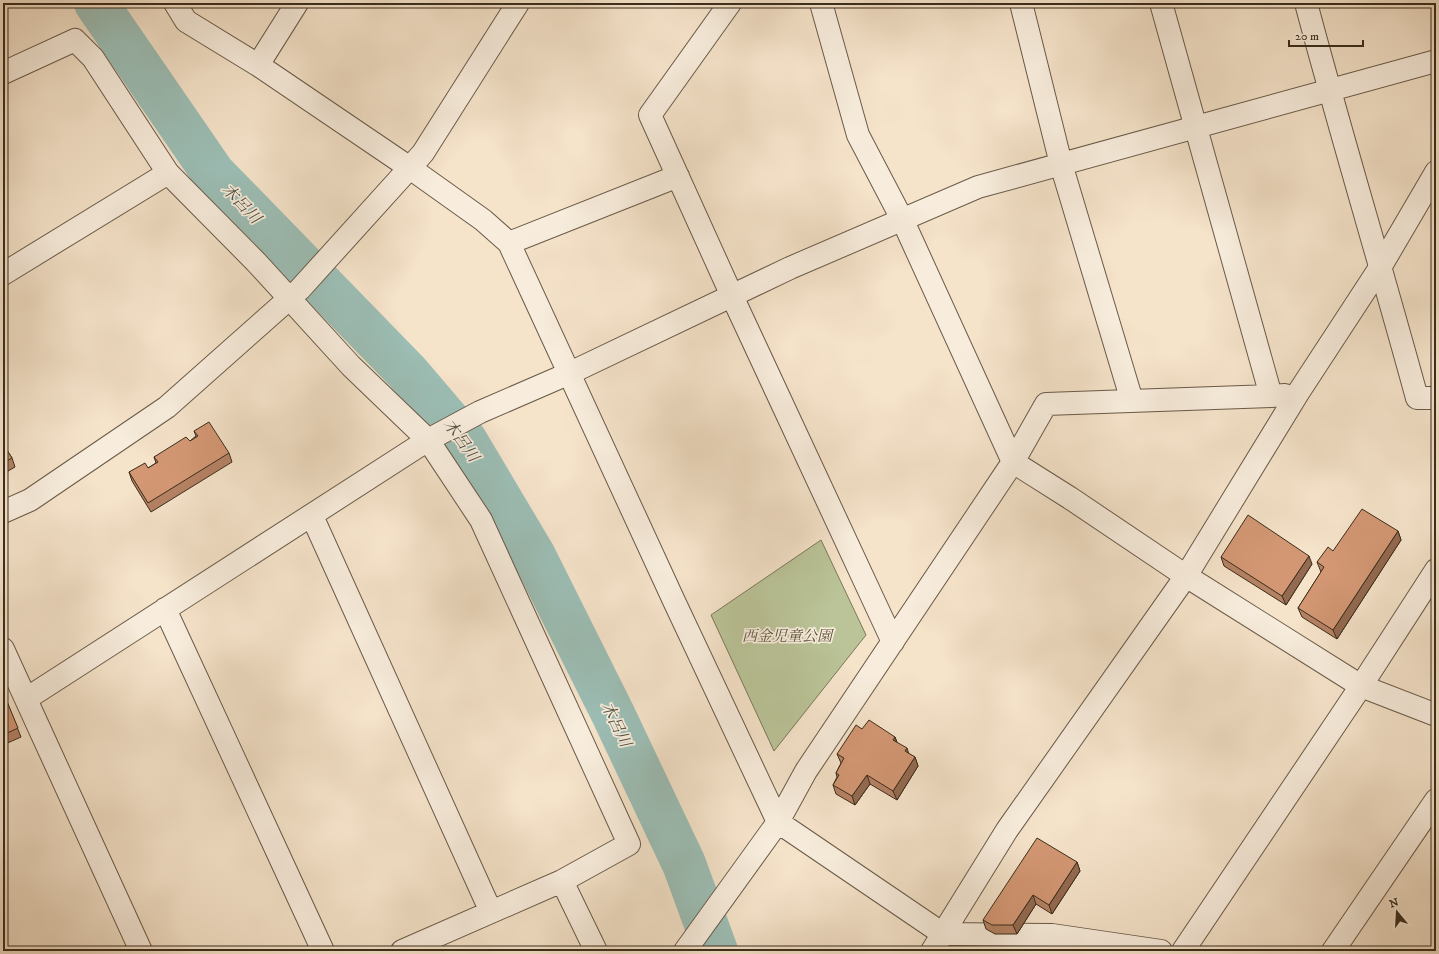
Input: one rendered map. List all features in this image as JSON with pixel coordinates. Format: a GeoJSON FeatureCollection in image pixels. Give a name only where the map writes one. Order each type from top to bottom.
{"type":"FeatureCollection","features":[{"type":"Feature","properties":{"kind":"street"},"geometry":{"type":"LineString","coordinates":[[175,3],[186,21],[258,65],[410,168],[483,220],[509,243],[778,822],[938,942],[1054,943],[1161,951]]}},
{"type":"Feature","properties":{"kind":"street"},"geometry":{"type":"LineString","coordinates":[[258,65],[296,3]]}},
{"type":"Feature","properties":{"kind":"street"},"geometry":{"type":"LineString","coordinates":[[3,512],[30,500],[167,407],[295,295],[423,153],[518,3]]}},
{"type":"Feature","properties":{"kind":"street"},"geometry":{"type":"LineString","coordinates":[[730,3],[650,115],[732,296],[893,642]]}},
{"type":"Feature","properties":{"kind":"street"},"geometry":{"type":"LineString","coordinates":[[821,3],[858,135],[903,221],[1013,462],[1070,498],[1186,576],[1361,686],[1436,715]]}},
{"type":"Feature","properties":{"kind":"street"},"geometry":{"type":"LineString","coordinates":[[1021,3],[1061,164],[1132,402]]}},
{"type":"Feature","properties":{"kind":"street"},"geometry":{"type":"LineString","coordinates":[[1161,3],[1195,127],[1228,237],[1271,396]]}},
{"type":"Feature","properties":{"kind":"street"},"geometry":{"type":"LineString","coordinates":[[1306,3],[1329,90],[1381,266],[1417,398],[1436,398]]}},
{"type":"Feature","properties":{"kind":"street"},"geometry":{"type":"LineString","coordinates":[[3,73],[75,40],[93,58],[168,173],[256,262],[295,295],[351,366],[434,437],[481,520],[629,844],[562,881],[402,951]]}},
{"type":"Feature","properties":{"kind":"street"},"geometry":{"type":"LineString","coordinates":[[26,699],[434,437],[480,412],[570,373],[790,268],[903,221],[978,187],[1436,61]]}},
{"type":"Feature","properties":{"kind":"street"},"geometry":{"type":"LineString","coordinates":[[938,942],[1007,830],[1186,576],[1298,393],[1381,266],[1436,172]]}},
{"type":"Feature","properties":{"kind":"street"},"geometry":{"type":"LineString","coordinates":[[3,274],[168,173]]}},
{"type":"Feature","properties":{"kind":"street"},"geometry":{"type":"LineString","coordinates":[[509,243],[678,176]]}},
{"type":"Feature","properties":{"kind":"street"},"geometry":{"type":"LineString","coordinates":[[686,949],[778,822],[806,771],[1013,462],[1046,404],[1271,396],[1298,393]]}},
{"type":"Feature","properties":{"kind":"street"},"geometry":{"type":"LineString","coordinates":[[312,516],[492,912]]}},
{"type":"Feature","properties":{"kind":"street"},"geometry":{"type":"LineString","coordinates":[[1183,951],[1361,686],[1436,570]]}},
{"type":"Feature","properties":{"kind":"street"},"geometry":{"type":"LineString","coordinates":[[165,609],[323,951]]}},
{"type":"Feature","properties":{"kind":"street"},"geometry":{"type":"LineString","coordinates":[[3,649],[141,951]]}},
{"type":"Feature","properties":{"kind":"street"},"geometry":{"type":"LineString","coordinates":[[1334,951],[1436,800]]}},
{"type":"Feature","properties":{"kind":"street"},"geometry":{"type":"LineString","coordinates":[[562,881],[596,951]]}},
{"type":"Feature","properties":{"kind":"green space","name":"西金児童公園"},"geometry":{"type":"Polygon","coordinates":[[[821,540],[866,635],[774,751],[711,615],[821,540]]]}},
{"type":"Feature","properties":{"kind":"building"},"geometry":{"type":"Polygon","coordinates":[[[209,422],[229,453],[148,503],[129,472],[145,463],[148,468],[158,462],[154,457],[186,437],[190,441],[198,436],[194,431],[209,422]]]}},
{"type":"Feature","properties":{"kind":"building"},"geometry":{"type":"Polygon","coordinates":[[[3,444],[12,458],[3,463],[3,444]]]}},
{"type":"Feature","properties":{"kind":"building"},"geometry":{"type":"Polygon","coordinates":[[[1362,509],[1398,531],[1333,630],[1298,608],[1324,567],[1317,562],[1328,547],[1333,551],[1362,509]]]}},
{"type":"Feature","properties":{"kind":"building"},"geometry":{"type":"Polygon","coordinates":[[[1248,515],[1309,556],[1282,596],[1221,557],[1248,515]]]}},
{"type":"Feature","properties":{"kind":"building"},"geometry":{"type":"Polygon","coordinates":[[[3,692],[18,728],[3,735],[3,692]]]}},
{"type":"Feature","properties":{"kind":"building"},"geometry":{"type":"Polygon","coordinates":[[[869,720],[895,737],[893,740],[907,748],[905,751],[915,757],[893,791],[867,775],[852,796],[833,785],[839,775],[836,773],[844,758],[837,754],[856,725],[862,729],[869,720]]]}},
{"type":"Feature","properties":{"kind":"building"},"geometry":{"type":"Polygon","coordinates":[[[1037,838],[1077,862],[1049,905],[1033,895],[1013,925],[992,925],[983,920],[1037,838]]]}},
{"type":"Feature","properties":{"kind":"waterway","name":"木呂川"},"geometry":{"type":"LineString","coordinates":[[96,3],[213,173],[407,372],[465,440],[534,556],[613,714],[684,864],[716,951]]}}]}
